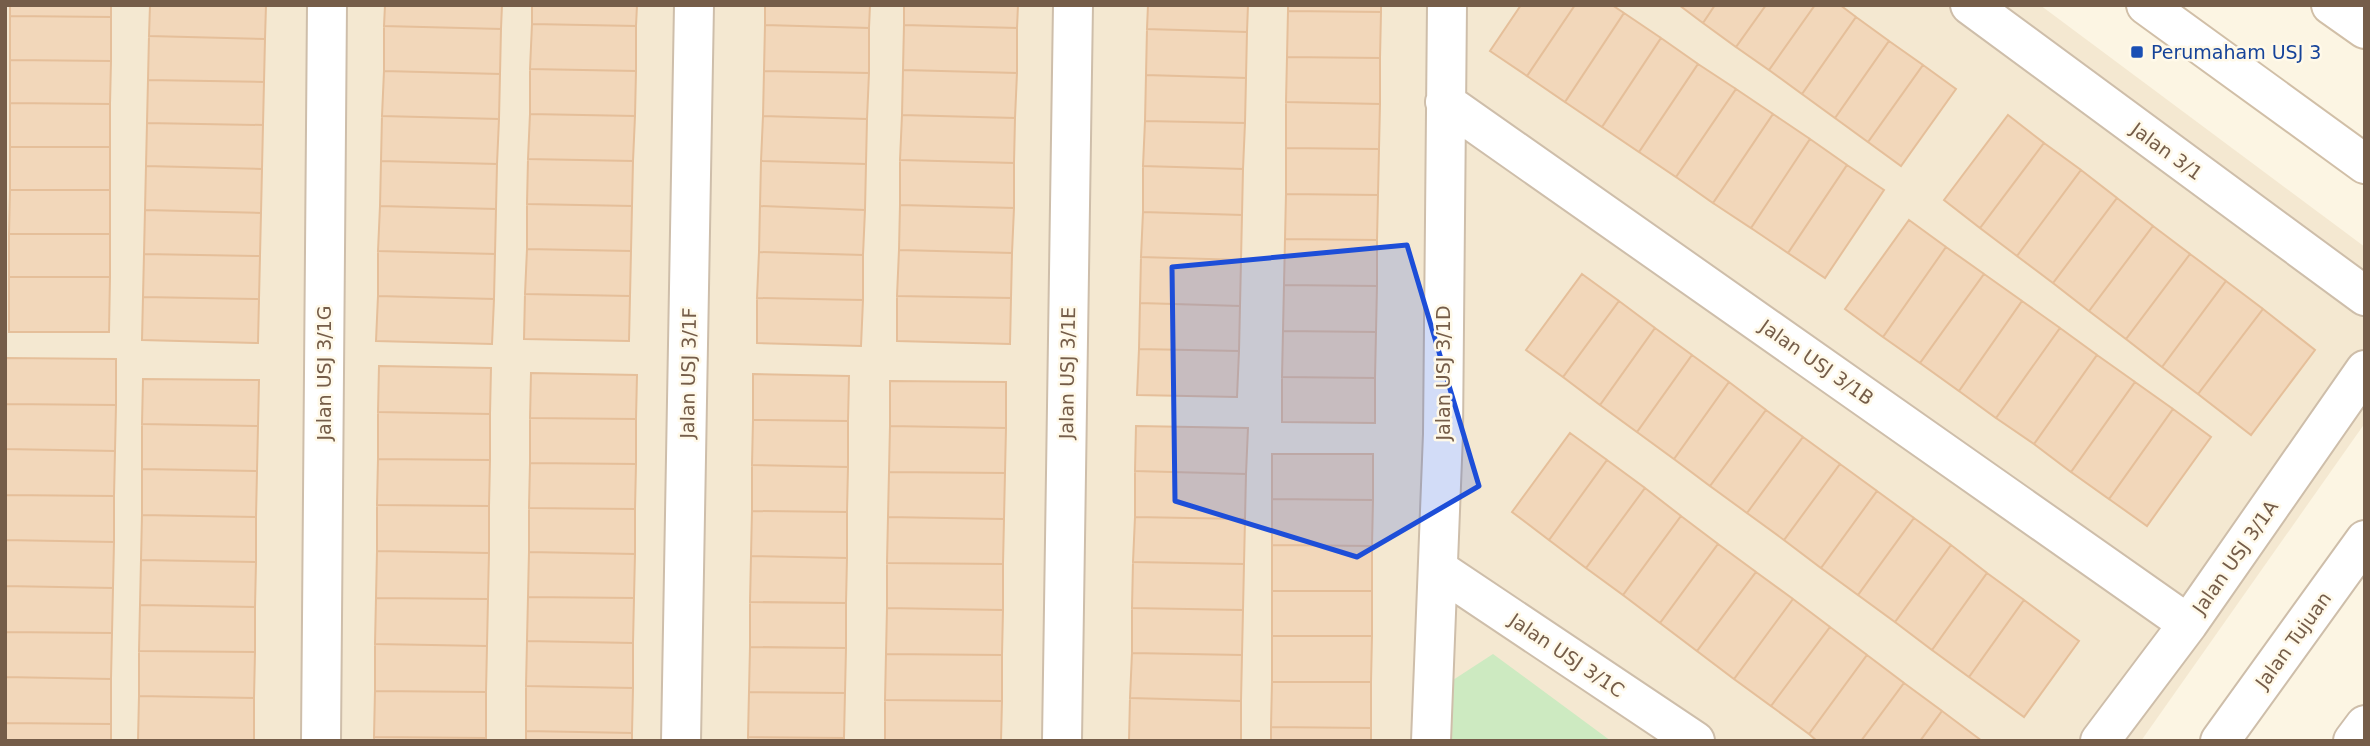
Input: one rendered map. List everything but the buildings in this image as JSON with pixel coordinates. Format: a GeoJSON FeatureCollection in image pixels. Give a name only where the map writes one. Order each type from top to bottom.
{"type":"FeatureCollection","features":[{"type":"Feature","properties":{"kind":"street","name":"Jalan USJ 3/1G"},"geometry":{"type":"LineString","coordinates":[[321,741],[327,5]]}},
{"type":"Feature","properties":{"kind":"street","name":"Jalan USJ 3/1F"},"geometry":{"type":"LineString","coordinates":[[681,741],[694,5]]}},
{"type":"Feature","properties":{"kind":"street","name":"Jalan USJ 3/1E"},"geometry":{"type":"LineString","coordinates":[[1062,741],[1073,5]]}},
{"type":"Feature","properties":{"kind":"street","name":"Jalan USJ 3/1D"},"geometry":{"type":"LineString","coordinates":[[1431,741],[1443,434],[1447,5]]}},
{"type":"Feature","properties":{"kind":"street","name":"Jalan 3/1"},"geometry":{"type":"LineString","coordinates":[[1969,5],[2365,296]]}},
{"type":"Feature","properties":{"kind":"street"},"geometry":{"type":"LineString","coordinates":[[2146,5],[2365,164]]}},
{"type":"Feature","properties":{"kind":"street"},"geometry":{"type":"LineString","coordinates":[[2332,5],[2365,29]]}},
{"type":"Feature","properties":{"kind":"street","name":"Jalan USJ 3/1B"},"geometry":{"type":"LineString","coordinates":[[1446,102],[2188,624]]}},
{"type":"Feature","properties":{"kind":"street","name":"Jalan USJ 3/1A"},"geometry":{"type":"LineString","coordinates":[[2100,741],[2188,624],[2365,370]]}},
{"type":"Feature","properties":{"kind":"street","name":"Jalan Tujuan"},"geometry":{"type":"LineString","coordinates":[[2220,741],[2365,540]]}},
{"type":"Feature","properties":{"kind":"street","name":"Jalan USJ 3/1C"},"geometry":{"type":"LineString","coordinates":[[1438,569],[1696,741]]}},
{"type":"Feature","properties":{"kind":"street"},"geometry":{"type":"LineString","coordinates":[[2353,741],[2365,725]]}},
{"type":"Feature","properties":{"kind":"highlighted area"},"geometry":{"type":"Polygon","coordinates":[[[1407,245],[1479,486],[1357,557],[1175,501],[1172,267],[1407,245]]]}},
{"type":"Feature","properties":{"kind":"shaded area"},"geometry":{"type":"Polygon","coordinates":[[[5,5],[2040,5],[2365,247],[2365,423],[2141,741],[5,741],[5,5]]]}},
{"type":"Feature","properties":{"kind":"green space"},"geometry":{"type":"Polygon","coordinates":[[[1493,654],[1611,741],[1452,741],[1453,680],[1493,654]]]}},
{"type":"Feature","properties":{"kind":"place","name":"Perumaham USJ 3"},"geometry":{"type":"Point","coordinates":[2137,52]}}]}
